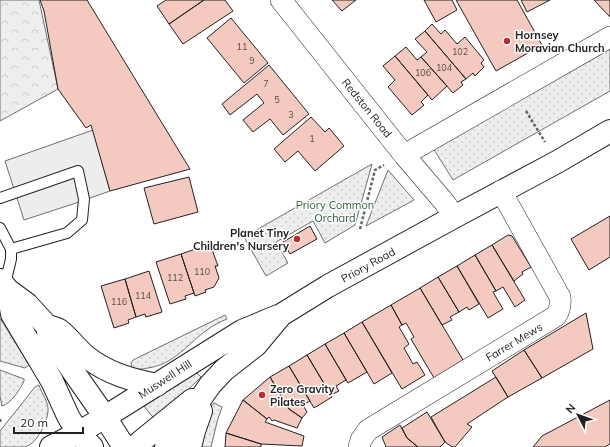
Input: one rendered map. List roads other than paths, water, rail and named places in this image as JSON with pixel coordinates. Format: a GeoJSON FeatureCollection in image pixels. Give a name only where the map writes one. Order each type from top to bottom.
{"type":"FeatureCollection","features":[{"type":"Feature","properties":{"kind":"main road","name":"Priory Road"},"geometry":{"type":"LineString","coordinates":[[166,447],[210,385],[224,370],[256,345],[281,315],[328,286],[557,162],[610,131]]}},
{"type":"Feature","properties":{"kind":"main road"},"geometry":{"type":"LineString","coordinates":[[4,285],[27,304],[47,326],[49,337],[105,417],[124,447]]}},
{"type":"Feature","properties":{"kind":"main road"},"geometry":{"type":"LineString","coordinates":[[4,285],[12,314],[52,381],[68,416],[85,442]]}},
{"type":"Feature","properties":{"kind":"main road","name":"Muswell Hill"},"geometry":{"type":"LineString","coordinates":[[51,447],[85,442],[105,417],[242,331],[281,315]]}},
{"type":"Feature","properties":{"kind":"main road"},"geometry":{"type":"LineString","coordinates":[[47,326],[58,329],[87,358],[108,371],[137,381],[157,385]]}},
{"type":"Feature","properties":{"kind":"main road"},"geometry":{"type":"LineString","coordinates":[[134,447],[210,385]]}},
{"type":"Feature","properties":{"kind":"main road"},"geometry":{"type":"LineString","coordinates":[[190,447],[210,385]]}},
{"type":"Feature","properties":{"kind":"street","name":"Redston Road"},"geometry":{"type":"LineString","coordinates":[[281,0],[404,155],[445,203],[454,217]]}},
{"type":"Feature","properties":{"kind":"street"},"geometry":{"type":"LineString","coordinates":[[404,155],[610,36]]}},
{"type":"Feature","properties":{"kind":"street","name":"Farrer Mews"},"geometry":{"type":"LineString","coordinates":[[359,447],[361,440],[368,430],[556,316],[560,309],[560,297],[501,191]]}},
{"type":"Feature","properties":{"kind":"lane"},"geometry":{"type":"LineString","coordinates":[[0,198],[78,171],[84,199],[82,220],[67,234],[11,249]]}},
{"type":"Feature","properties":{"kind":"lane"},"geometry":{"type":"LineString","coordinates":[[0,228],[11,249],[12,259],[4,285]]}},
{"type":"Feature","properties":{"kind":"place","name":"Hornsey Moravian Church"},"geometry":{"type":"Point","coordinates":[507,41]}},
{"type":"Feature","properties":{"kind":"place","name":"Planet Tiny Children's Nursery"},"geometry":{"type":"Point","coordinates":[297,239]}},
{"type":"Feature","properties":{"kind":"place","name":"Zero Gravity Pilates"},"geometry":{"type":"Point","coordinates":[262,395]}},
{"type":"Feature","properties":{"kind":"park label","name":"Priory Common Orchard"},"geometry":{"type":"Point","coordinates":[335,211]}}]}
